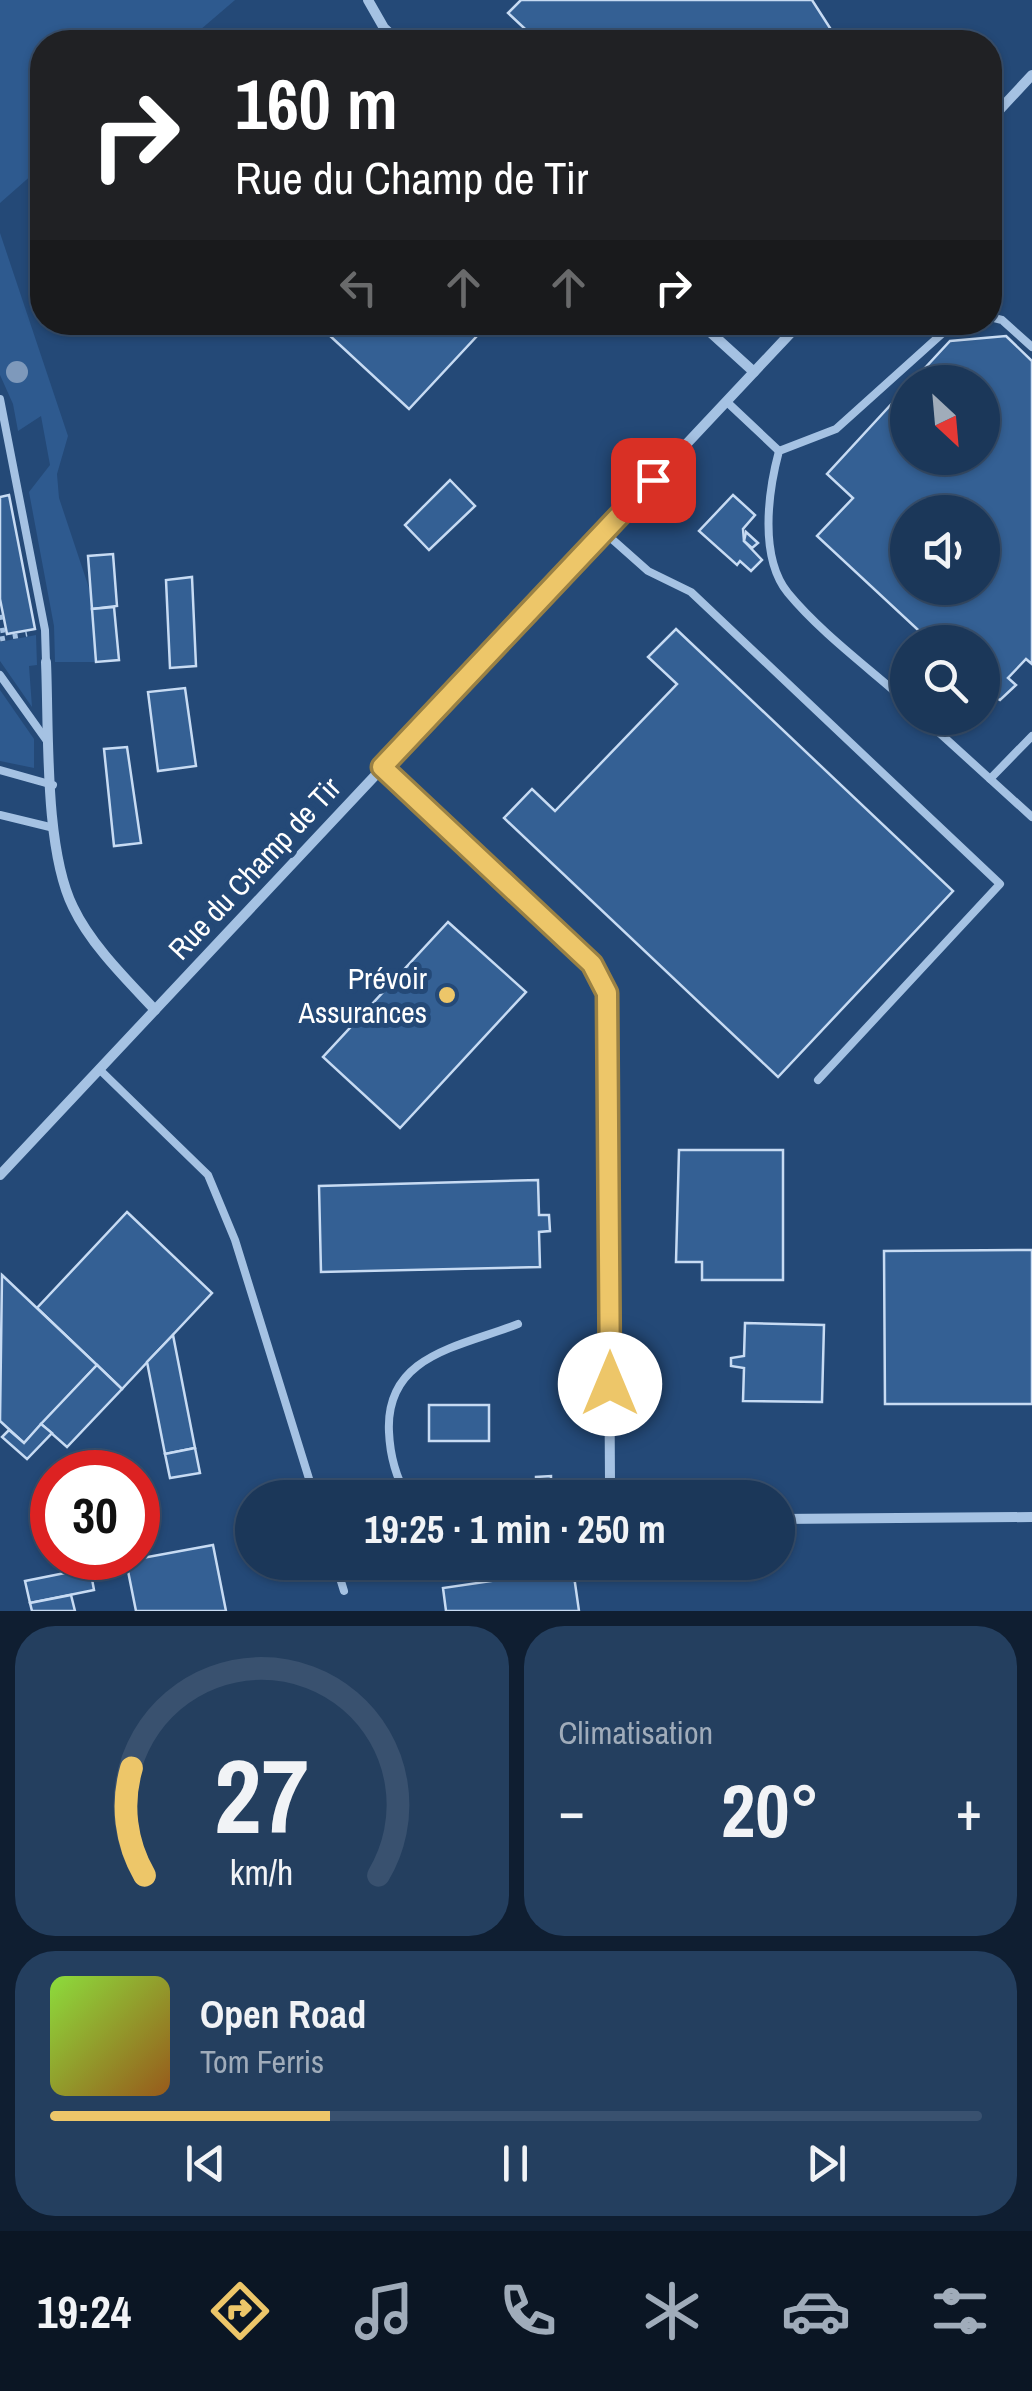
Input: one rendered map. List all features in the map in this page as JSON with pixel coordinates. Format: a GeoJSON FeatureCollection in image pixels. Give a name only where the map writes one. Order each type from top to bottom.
{"type":"FeatureCollection","features":[{"type":"Feature","properties":{"kind":"street"},"geometry":{"type":"LineString","coordinates":[[368,0],[389,30]]}},
{"type":"Feature","properties":{"kind":"street"},"geometry":{"type":"LineString","coordinates":[[1002,107],[1032,76]]}},
{"type":"Feature","properties":{"kind":"street"},"geometry":{"type":"LineString","coordinates":[[714,335],[754,372]]}},
{"type":"Feature","properties":{"kind":"street","name":"Rue du Champ de Tir"},"geometry":{"type":"LineString","coordinates":[[0,1175],[789,335]]}},
{"type":"Feature","properties":{"kind":"street"},"geometry":{"type":"LineString","coordinates":[[46,662],[55,828],[62,874],[73,908],[155,1010]]}},
{"type":"Feature","properties":{"kind":"street"},"geometry":{"type":"LineString","coordinates":[[382,767],[592,964],[607,993],[610,1480]]}},
{"type":"Feature","properties":{"kind":"street"},"geometry":{"type":"LineString","coordinates":[[795,1518],[1032,1517]]}},
{"type":"Feature","properties":{"kind":"lane"},"geometry":{"type":"LineString","coordinates":[[1002,320],[1032,348]]}},
{"type":"Feature","properties":{"kind":"lane"},"geometry":{"type":"LineString","coordinates":[[779,450],[836,429],[941,335]]}},
{"type":"Feature","properties":{"kind":"lane"},"geometry":{"type":"LineString","coordinates":[[0,399],[45,630],[46,662]]}},
{"type":"Feature","properties":{"kind":"lane"},"geometry":{"type":"LineString","coordinates":[[727,402],[779,450]]}},
{"type":"Feature","properties":{"kind":"lane"},"geometry":{"type":"LineString","coordinates":[[779,450],[772,474],[768,541],[786,591],[890,686]]}},
{"type":"Feature","properties":{"kind":"lane"},"geometry":{"type":"LineString","coordinates":[[604,532],[648,571],[691,592],[1000,884],[818,1080]]}},
{"type":"Feature","properties":{"kind":"lane"},"geometry":{"type":"LineString","coordinates":[[0,675],[50,745]]}},
{"type":"Feature","properties":{"kind":"lane"},"geometry":{"type":"LineString","coordinates":[[942,735],[1032,817]]}},
{"type":"Feature","properties":{"kind":"lane"},"geometry":{"type":"LineString","coordinates":[[990,779],[1032,736]]}},
{"type":"Feature","properties":{"kind":"lane"},"geometry":{"type":"LineString","coordinates":[[0,770],[52,785]]}},
{"type":"Feature","properties":{"kind":"lane"},"geometry":{"type":"LineString","coordinates":[[0,815],[55,828]]}},
{"type":"Feature","properties":{"kind":"lane"},"geometry":{"type":"LineString","coordinates":[[99,1069],[208,1175],[236,1240],[309,1480]]}},
{"type":"Feature","properties":{"kind":"lane"},"geometry":{"type":"LineString","coordinates":[[401,1480],[390,1451],[389,1400],[402,1377],[425,1360],[518,1324]]}},
{"type":"Feature","properties":{"kind":"lane"},"geometry":{"type":"LineString","coordinates":[[341,1580],[344,1591]]}},
{"type":"Feature","properties":{"kind":"path"},"geometry":{"type":"LineString","coordinates":[[0,615],[2,638],[45,630]]}},
{"type":"Feature","properties":{"kind":"shaded area"},"geometry":{"type":"Polygon","coordinates":[[[0,0],[235,0],[200,30],[30,30],[30,177],[0,203],[0,0]]]}},
{"type":"Feature","properties":{"kind":"shaded area"},"geometry":{"type":"Polygon","coordinates":[[[0,233],[30,323],[30,335],[34,335],[68,436],[57,474],[59,498],[91,594],[96,662],[55,662],[54,626],[29,492],[50,465],[41,416],[18,431],[13,404],[0,375],[0,233]]]}},
{"type":"Feature","properties":{"kind":"shaded area"},"geometry":{"type":"Polygon","coordinates":[[[36,635],[37,665],[29,666],[32,707],[0,661],[0,642],[36,635]]]}},
{"type":"Feature","properties":{"kind":"shaded area"},"geometry":{"type":"Polygon","coordinates":[[[0,690],[34,739],[34,768],[0,761],[0,690]]]}},
{"type":"Feature","properties":{"kind":"building"},"geometry":{"type":"Polygon","coordinates":[[[521,0],[812,0],[831,30],[526,30],[508,13],[521,0]]]}},
{"type":"Feature","properties":{"kind":"building"},"geometry":{"type":"Polygon","coordinates":[[[329,335],[478,335],[409,409],[329,335]]]}},
{"type":"Feature","properties":{"kind":"building"},"geometry":{"type":"Polygon","coordinates":[[[1006,336],[1032,361],[1032,664],[1026,659],[1008,678],[1016,685],[1000,700],[1000,625],[913,625],[891,605],[1000,605],[1000,495],[890,495],[890,604],[817,536],[853,498],[827,474],[890,406],[890,475],[1000,475],[1000,365],[928,365],[950,341],[1006,336]]]}},
{"type":"Feature","properties":{"kind":"building"},"geometry":{"type":"Polygon","coordinates":[[[450,480],[475,506],[429,550],[405,525],[450,480]]]}},
{"type":"Feature","properties":{"kind":"building"},"geometry":{"type":"Polygon","coordinates":[[[9,495],[35,629],[7,634],[0,599],[0,497],[9,495]]]}},
{"type":"Feature","properties":{"kind":"building"},"geometry":{"type":"Polygon","coordinates":[[[733,495],[755,515],[743,529],[744,541],[762,560],[751,571],[740,561],[737,565],[699,531],[733,495]]]}},
{"type":"Feature","properties":{"kind":"building"},"geometry":{"type":"Polygon","coordinates":[[[746,532],[758,543],[752,548],[744,541],[746,532]]]}},
{"type":"Feature","properties":{"kind":"building"},"geometry":{"type":"Polygon","coordinates":[[[113,554],[117,606],[92,609],[88,556],[113,554]]]}},
{"type":"Feature","properties":{"kind":"building"},"geometry":{"type":"Polygon","coordinates":[[[192,577],[196,666],[170,668],[166,580],[192,577]]]}},
{"type":"Feature","properties":{"kind":"building"},"geometry":{"type":"Polygon","coordinates":[[[114,607],[119,660],[96,662],[92,609],[114,607]]]}},
{"type":"Feature","properties":{"kind":"building"},"geometry":{"type":"Polygon","coordinates":[[[676,629],[953,891],[778,1077],[504,818],[532,789],[555,811],[677,684],[648,657],[676,629]]]}},
{"type":"Feature","properties":{"kind":"building"},"geometry":{"type":"Polygon","coordinates":[[[185,688],[196,766],[158,771],[148,692],[185,688]]]}},
{"type":"Feature","properties":{"kind":"building"},"geometry":{"type":"Polygon","coordinates":[[[127,747],[141,843],[114,846],[104,749],[127,747]]]}},
{"type":"Feature","properties":{"kind":"building"},"geometry":{"type":"Polygon","coordinates":[[[448,922],[526,992],[400,1128],[323,1057],[448,922]]]}},
{"type":"Feature","properties":{"kind":"building"},"geometry":{"type":"Polygon","coordinates":[[[679,1150],[783,1150],[783,1280],[702,1280],[702,1262],[676,1262],[679,1150]]]}},
{"type":"Feature","properties":{"kind":"building"},"geometry":{"type":"Polygon","coordinates":[[[538,1180],[539,1215],[549,1215],[550,1231],[539,1232],[540,1267],[321,1272],[319,1186],[538,1180]]]}},
{"type":"Feature","properties":{"kind":"building"},"geometry":{"type":"Polygon","coordinates":[[[127,1212],[212,1293],[122,1389],[37,1308],[127,1212]]]}},
{"type":"Feature","properties":{"kind":"building"},"geometry":{"type":"Polygon","coordinates":[[[1032,1250],[1032,1404],[885,1404],[884,1251],[1032,1250]]]}},
{"type":"Feature","properties":{"kind":"building"},"geometry":{"type":"Polygon","coordinates":[[[2,1275],[97,1365],[24,1443],[0,1421],[2,1275]]]}},
{"type":"Feature","properties":{"kind":"building"},"geometry":{"type":"Polygon","coordinates":[[[745,1323],[824,1325],[822,1402],[743,1401],[744,1368],[731,1366],[731,1358],[744,1356],[745,1323]]]}},
{"type":"Feature","properties":{"kind":"building"},"geometry":{"type":"Polygon","coordinates":[[[173,1335],[195,1448],[165,1454],[147,1362],[173,1335]]]}},
{"type":"Feature","properties":{"kind":"building"},"geometry":{"type":"Polygon","coordinates":[[[97,1365],[122,1389],[67,1447],[41,1424],[97,1365]]]}},
{"type":"Feature","properties":{"kind":"building"},"geometry":{"type":"Polygon","coordinates":[[[429,1405],[489,1405],[489,1441],[429,1441],[429,1405]]]}},
{"type":"Feature","properties":{"kind":"building"},"geometry":{"type":"Polygon","coordinates":[[[41,1424],[52,1433],[36,1450],[30,1450],[27,1459],[2,1437],[9,1430],[24,1443],[41,1424]]]}},
{"type":"Feature","properties":{"kind":"building"},"geometry":{"type":"Polygon","coordinates":[[[195,1448],[200,1473],[170,1478],[165,1454],[195,1448]]]}},
{"type":"Feature","properties":{"kind":"building"},"geometry":{"type":"Polygon","coordinates":[[[213,1545],[226,1611],[136,1611],[130,1580],[160,1580],[160,1555],[213,1545]]]}},
{"type":"Feature","properties":{"kind":"building"},"geometry":{"type":"Polygon","coordinates":[[[92,1580],[94,1590],[30,1603],[25,1581],[92,1580]]]}},
{"type":"Feature","properties":{"kind":"building"},"geometry":{"type":"Polygon","coordinates":[[[498,1580],[575,1580],[579,1611],[446,1611],[443,1588],[498,1580]]]}},
{"type":"Feature","properties":{"kind":"building"},"geometry":{"type":"Polygon","coordinates":[[[71,1595],[75,1611],[32,1611],[30,1603],[71,1595]]]}},
{"type":"Feature","properties":{"kind":"place","name":"Prévoir Assurances"},"geometry":{"type":"Point","coordinates":[447,995]}},
{"type":"Feature","properties":{"kind":"route"},"geometry":{"type":"LineString","coordinates":[[610,1384],[607,993],[592,964],[382,767],[653,480]]}}]}
